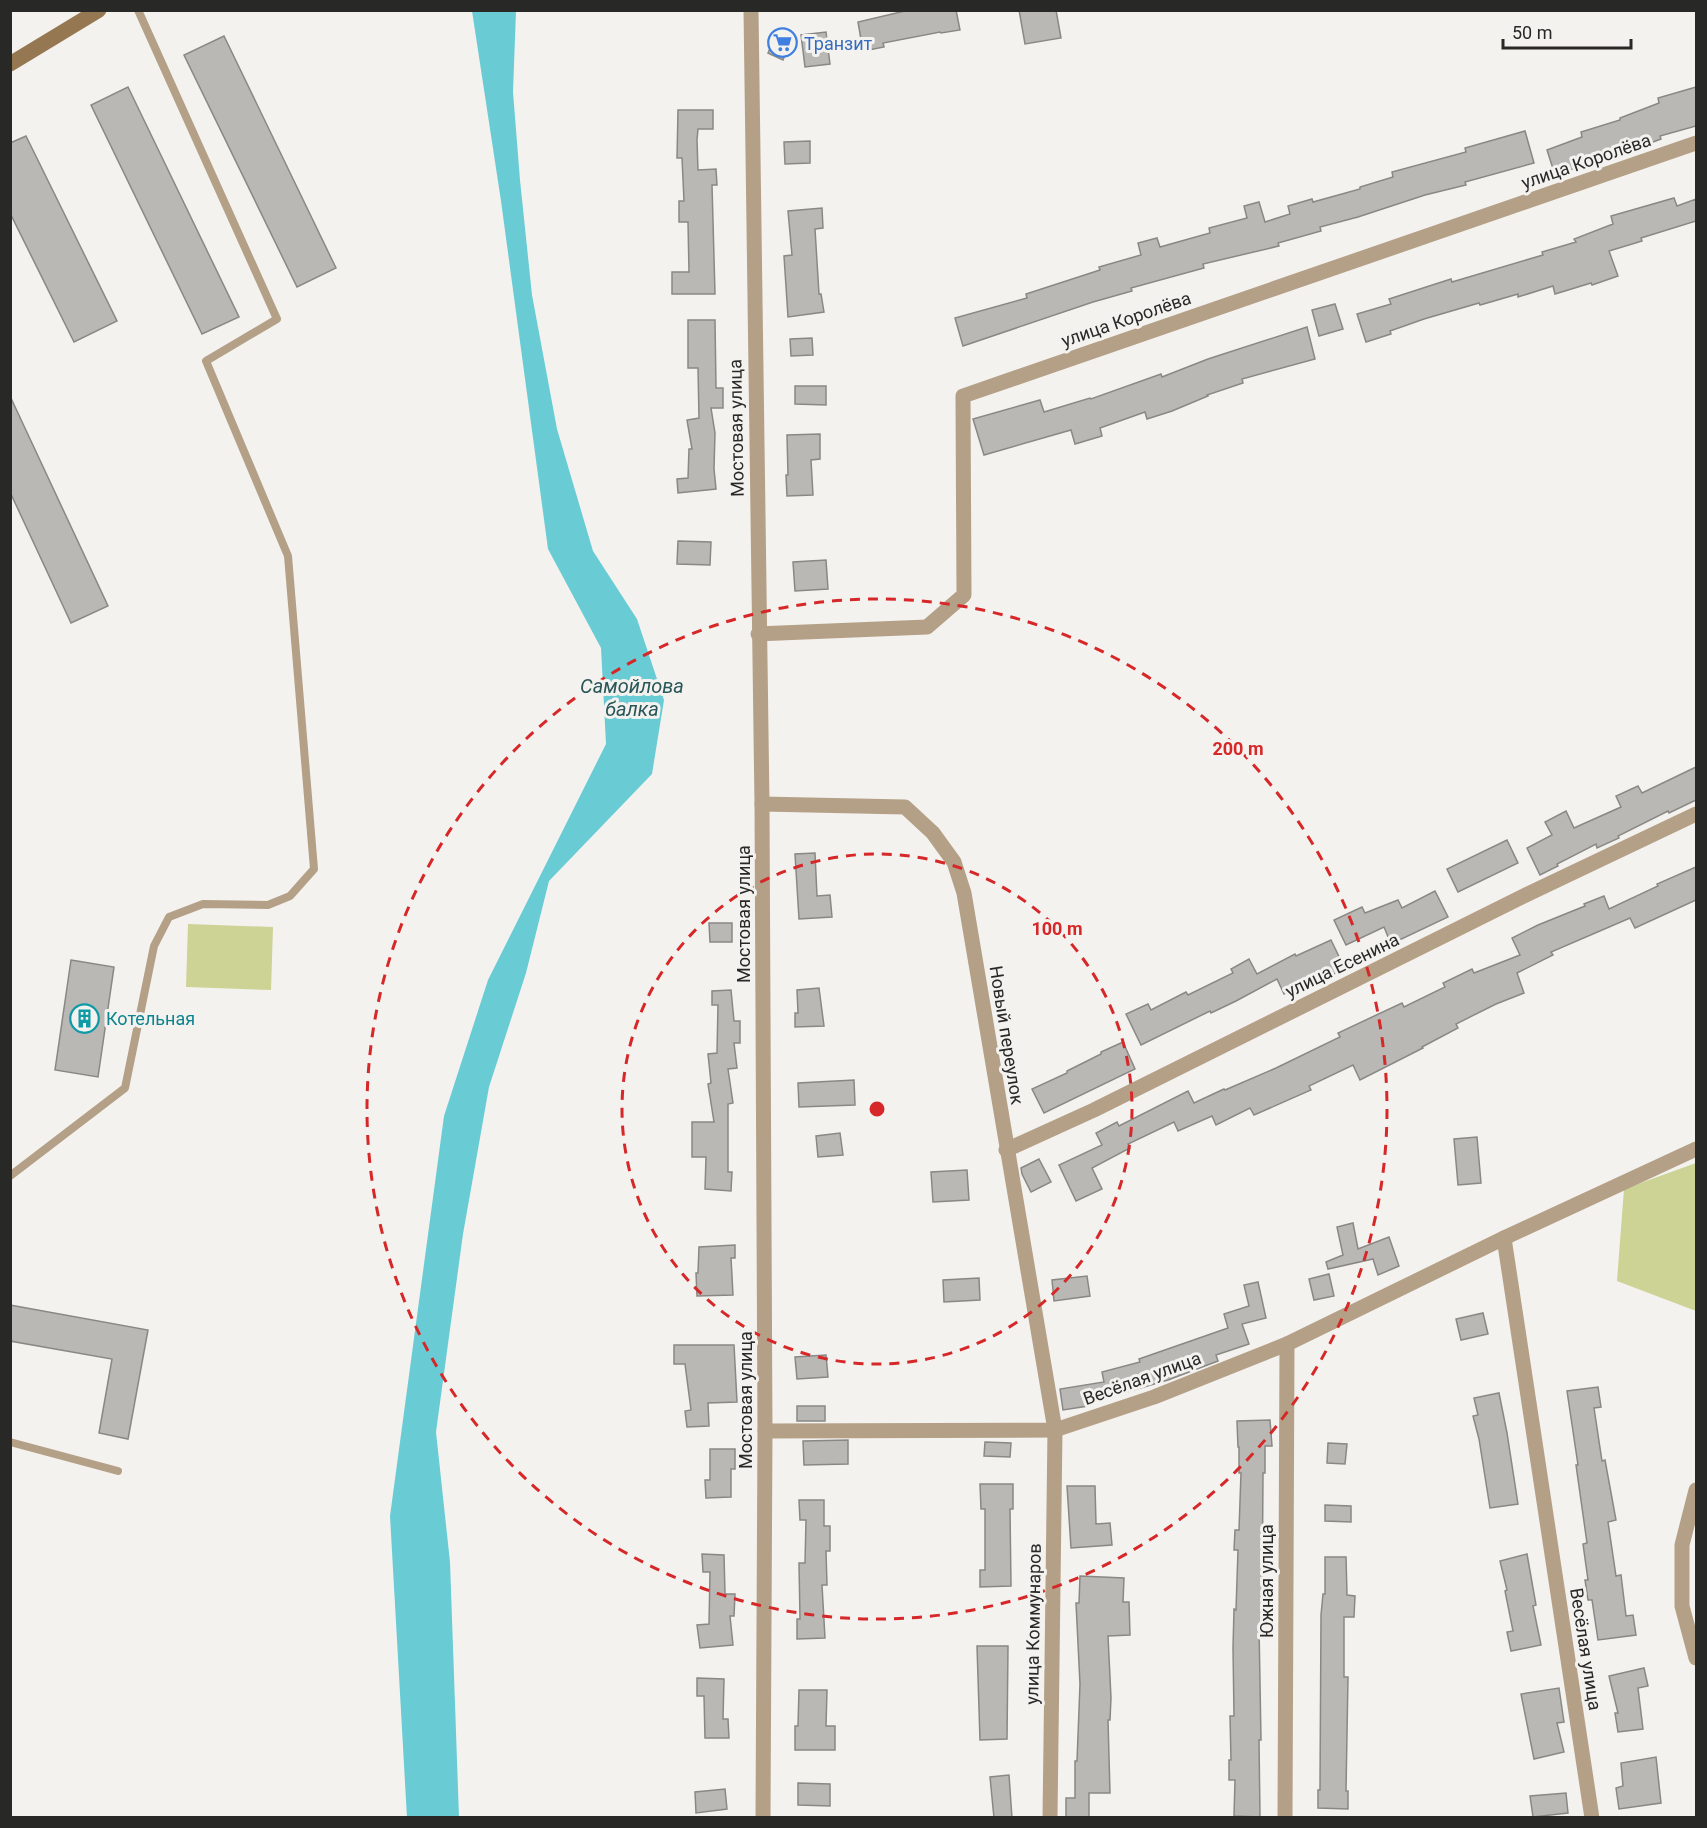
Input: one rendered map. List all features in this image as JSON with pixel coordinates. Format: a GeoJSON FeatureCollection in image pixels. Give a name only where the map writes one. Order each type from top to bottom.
{"type":"FeatureCollection","features":[{"type":"Feature","properties":{"kind":"main road"},"geometry":{"type":"LineString","coordinates":[[10,63],[99,10]]}},
{"type":"Feature","properties":{"kind":"street","name":"Мостовая улица"},"geometry":{"type":"LineString","coordinates":[[751,10],[762,804],[765,1431],[763,1818]]}},
{"type":"Feature","properties":{"kind":"street","name":"улица Королёва"},"geometry":{"type":"LineString","coordinates":[[758,634],[927,627],[964,596],[963,396],[1696,143]]}},
{"type":"Feature","properties":{"kind":"street","name":"Новый переулок"},"geometry":{"type":"LineString","coordinates":[[762,804],[904,807],[933,833],[954,862],[964,893],[1055,1430]]}},
{"type":"Feature","properties":{"kind":"street","name":"улица Есенина"},"geometry":{"type":"LineString","coordinates":[[1006,1150],[1094,1110],[1530,893],[1696,814]]}},
{"type":"Feature","properties":{"kind":"street","name":"Весёлая улица"},"geometry":{"type":"LineString","coordinates":[[765,1431],[1055,1430],[1154,1396],[1287,1344],[1504,1238],[1696,1149]]}},
{"type":"Feature","properties":{"kind":"street","name":"Весёлая улица"},"geometry":{"type":"LineString","coordinates":[[1504,1238],[1592,1818]]}},
{"type":"Feature","properties":{"kind":"street","name":"Южная улица"},"geometry":{"type":"LineString","coordinates":[[1285,1818],[1287,1344]]}},
{"type":"Feature","properties":{"kind":"street","name":"улица Коммунаров"},"geometry":{"type":"LineString","coordinates":[[1050,1818],[1055,1430]]}},
{"type":"Feature","properties":{"kind":"street"},"geometry":{"type":"LineString","coordinates":[[1696,1490],[1682,1545],[1682,1606],[1696,1658]]}},
{"type":"Feature","properties":{"kind":"lane"},"geometry":{"type":"LineString","coordinates":[[10,1176],[125,1088],[154,946],[169,917],[203,904],[268,905],[290,896],[314,869],[288,556],[206,361],[277,319],[138,10]]}},
{"type":"Feature","properties":{"kind":"lane"},"geometry":{"type":"LineString","coordinates":[[10,1442],[118,1471]]}},
{"type":"Feature","properties":{"kind":"green space"},"geometry":{"type":"Polygon","coordinates":[[[188,924],[273,927],[271,990],[186,987],[188,924]]]}},
{"type":"Feature","properties":{"kind":"green space"},"geometry":{"type":"Polygon","coordinates":[[[1696,1163],[1696,1311],[1617,1281],[1624,1189],[1696,1163]]]}},
{"type":"Feature","properties":{"kind":"water","name":"Самойлова балка"},"geometry":{"type":"Polygon","coordinates":[[[472,11],[516,11],[513,92],[520,180],[532,295],[557,429],[593,551],[637,619],[664,700],[652,774],[549,881],[526,973],[489,1087],[463,1234],[436,1432],[450,1562],[459,1817],[407,1818],[390,1516],[444,1116],[488,980],[606,744],[601,648],[548,549],[501,201],[472,11]]]}},
{"type":"Feature","properties":{"kind":"building"},"geometry":{"type":"Polygon","coordinates":[[[909,10],[956,10],[960,30],[883,43],[884,47],[863,51],[858,22],[909,10]]]}},
{"type":"Feature","properties":{"kind":"building"},"geometry":{"type":"Polygon","coordinates":[[[1019,10],[1056,10],[1061,38],[1025,44],[1019,10]]]}},
{"type":"Feature","properties":{"kind":"building"},"geometry":{"type":"Polygon","coordinates":[[[777,31],[792,37],[783,60],[768,53],[777,31]]]}},
{"type":"Feature","properties":{"kind":"building"},"geometry":{"type":"Polygon","coordinates":[[[826,32],[830,64],[805,67],[801,35],[826,32]]]}},
{"type":"Feature","properties":{"kind":"building"},"geometry":{"type":"Polygon","coordinates":[[[224,36],[336,268],[297,287],[184,55],[224,36]]]}},
{"type":"Feature","properties":{"kind":"building"},"geometry":{"type":"Polygon","coordinates":[[[128,87],[239,317],[202,334],[91,105],[128,87]]]}},
{"type":"Feature","properties":{"kind":"building"},"geometry":{"type":"Polygon","coordinates":[[[1696,87],[1696,126],[1660,136],[1661,139],[1632,150],[1632,148],[1579,165],[1579,167],[1555,175],[1547,150],[1582,137],[1581,132],[1620,120],[1620,118],[1659,103],[1658,98],[1696,87]]]}},
{"type":"Feature","properties":{"kind":"building"},"geometry":{"type":"Polygon","coordinates":[[[678,110],[713,110],[713,129],[698,129],[697,140],[698,170],[716,169],[717,185],[712,185],[715,294],[672,294],[672,272],[689,272],[688,222],[679,222],[679,201],[684,201],[682,158],[677,158],[678,110]]]}},
{"type":"Feature","properties":{"kind":"building"},"geometry":{"type":"Polygon","coordinates":[[[1525,131],[1534,163],[1320,227],[1321,231],[1278,243],[1279,246],[1203,264],[1204,268],[1131,288],[1132,291],[963,346],[955,318],[1027,298],[1026,294],[1100,270],[1099,267],[1141,255],[1138,243],[1157,238],[1160,247],[1210,233],[1209,228],[1247,218],[1244,206],[1259,202],[1265,222],[1290,214],[1288,206],[1312,199],[1313,202],[1360,189],[1360,187],[1393,177],[1392,172],[1466,152],[1465,148],[1525,131]]]}},
{"type":"Feature","properties":{"kind":"building"},"geometry":{"type":"Polygon","coordinates":[[[26,136],[117,321],[74,342],[10,213],[10,143],[26,136]]]}},
{"type":"Feature","properties":{"kind":"building"},"geometry":{"type":"Polygon","coordinates":[[[810,141],[810,163],[785,164],[784,142],[810,141]]]}},
{"type":"Feature","properties":{"kind":"building"},"geometry":{"type":"Polygon","coordinates":[[[1674,198],[1677,206],[1696,199],[1696,221],[1641,238],[1642,241],[1609,251],[1618,276],[1555,294],[1553,286],[1518,297],[1518,294],[1480,305],[1479,303],[1424,319],[1366,342],[1357,314],[1391,304],[1389,299],[1451,279],[1452,282],[1543,255],[1542,252],[1576,242],[1574,239],[1613,224],[1611,216],[1674,198]]]}},
{"type":"Feature","properties":{"kind":"building"},"geometry":{"type":"Polygon","coordinates":[[[822,208],[823,228],[815,229],[819,294],[821,294],[824,312],[788,317],[784,256],[792,255],[788,211],[822,208]]]}},
{"type":"Feature","properties":{"kind":"building"},"geometry":{"type":"Polygon","coordinates":[[[1335,304],[1343,329],[1319,336],[1312,310],[1335,304]]]}},
{"type":"Feature","properties":{"kind":"building"},"geometry":{"type":"Polygon","coordinates":[[[688,320],[715,320],[716,388],[723,388],[723,408],[711,408],[715,433],[716,489],[678,493],[677,479],[688,478],[689,449],[692,449],[687,420],[699,418],[698,368],[688,368],[688,320]]]}},
{"type":"Feature","properties":{"kind":"building"},"geometry":{"type":"Polygon","coordinates":[[[1307,327],[1315,359],[1242,379],[1243,383],[1147,419],[1145,412],[1100,428],[1102,436],[1075,444],[1071,430],[984,455],[973,419],[1040,400],[1044,412],[1091,399],[1161,374],[1162,377],[1208,359],[1307,327]]]}},
{"type":"Feature","properties":{"kind":"building"},"geometry":{"type":"Polygon","coordinates":[[[812,338],[813,355],[791,356],[790,339],[812,338]]]}},
{"type":"Feature","properties":{"kind":"building"},"geometry":{"type":"Polygon","coordinates":[[[795,386],[826,386],[826,405],[795,404],[795,386]]]}},
{"type":"Feature","properties":{"kind":"building"},"geometry":{"type":"Polygon","coordinates":[[[10,396],[108,606],[71,623],[10,492],[10,396]]]}},
{"type":"Feature","properties":{"kind":"building"},"geometry":{"type":"Polygon","coordinates":[[[820,434],[820,459],[811,460],[813,495],[787,496],[787,435],[820,434]]]}},
{"type":"Feature","properties":{"kind":"building"},"geometry":{"type":"Polygon","coordinates":[[[678,541],[711,542],[710,565],[677,564],[678,541]]]}},
{"type":"Feature","properties":{"kind":"building"},"geometry":{"type":"Polygon","coordinates":[[[826,560],[828,589],[795,591],[793,562],[826,560]]]}},
{"type":"Feature","properties":{"kind":"building"},"geometry":{"type":"Polygon","coordinates":[[[1696,767],[1696,800],[1669,813],[1668,811],[1597,848],[1596,844],[1540,875],[1527,848],[1552,835],[1545,822],[1566,811],[1574,828],[1621,807],[1616,796],[1638,786],[1642,793],[1696,767]]]}},
{"type":"Feature","properties":{"kind":"building"},"geometry":{"type":"Polygon","coordinates":[[[1507,840],[1518,863],[1458,892],[1447,869],[1507,840]]]}},
{"type":"Feature","properties":{"kind":"building"},"geometry":{"type":"Polygon","coordinates":[[[815,853],[817,896],[830,895],[832,917],[799,919],[795,854],[815,853]]]}},
{"type":"Feature","properties":{"kind":"building"},"geometry":{"type":"Polygon","coordinates":[[[1696,867],[1696,900],[1635,928],[1630,918],[1551,952],[1553,955],[1517,973],[1524,993],[1456,1024],[1458,1028],[1423,1048],[1360,1080],[1353,1065],[1309,1086],[1311,1090],[1254,1115],[1250,1108],[1216,1125],[1212,1116],[1178,1131],[1174,1122],[1128,1144],[1130,1148],[1092,1168],[1102,1189],[1076,1201],[1059,1165],[1102,1145],[1096,1133],[1117,1122],[1119,1126],[1188,1091],[1194,1103],[1276,1068],[1340,1037],[1338,1033],[1402,1003],[1404,1007],[1445,987],[1443,983],[1472,969],[1474,973],[1520,955],[1512,938],[1538,925],[1604,896],[1609,909],[1696,867]]]}},
{"type":"Feature","properties":{"kind":"building"},"geometry":{"type":"Polygon","coordinates":[[[1435,891],[1448,917],[1391,944],[1384,927],[1346,945],[1334,920],[1362,907],[1365,913],[1398,900],[1402,908],[1435,891]]]}},
{"type":"Feature","properties":{"kind":"building"},"geometry":{"type":"Polygon","coordinates":[[[709,923],[732,923],[732,942],[710,942],[709,923]]]}},
{"type":"Feature","properties":{"kind":"building"},"geometry":{"type":"Polygon","coordinates":[[[1331,940],[1345,969],[1321,980],[1319,976],[1284,994],[1277,979],[1236,1001],[1211,1013],[1210,1011],[1141,1045],[1126,1014],[1148,1004],[1151,1010],[1186,992],[1188,995],[1233,973],[1231,969],[1249,959],[1257,974],[1295,954],[1296,956],[1331,940]]]}},
{"type":"Feature","properties":{"kind":"building","name":"Котельная"},"geometry":{"type":"Polygon","coordinates":[[[71,960],[114,967],[98,1077],[55,1070],[71,960]]]}},
{"type":"Feature","properties":{"kind":"building"},"geometry":{"type":"Polygon","coordinates":[[[819,988],[824,1026],[795,1027],[795,1013],[798,1013],[797,990],[819,988]]]}},
{"type":"Feature","properties":{"kind":"building"},"geometry":{"type":"Polygon","coordinates":[[[731,990],[734,1021],[740,1021],[740,1043],[734,1043],[737,1068],[728,1069],[733,1103],[728,1104],[728,1172],[732,1172],[731,1191],[705,1189],[706,1157],[692,1157],[692,1122],[714,1122],[708,1084],[711,1083],[708,1054],[717,1053],[718,1005],[712,1005],[712,991],[731,990]]]}},
{"type":"Feature","properties":{"kind":"building"},"geometry":{"type":"Polygon","coordinates":[[[1123,1042],[1135,1069],[1044,1113],[1032,1089],[1067,1073],[1101,1052],[1123,1042]]]}},
{"type":"Feature","properties":{"kind":"building"},"geometry":{"type":"Polygon","coordinates":[[[854,1080],[855,1105],[799,1107],[798,1083],[854,1080]]]}},
{"type":"Feature","properties":{"kind":"building"},"geometry":{"type":"Polygon","coordinates":[[[840,1133],[843,1155],[818,1157],[816,1136],[840,1133]]]}},
{"type":"Feature","properties":{"kind":"building"},"geometry":{"type":"Polygon","coordinates":[[[1477,1137],[1481,1183],[1458,1185],[1454,1139],[1477,1137]]]}},
{"type":"Feature","properties":{"kind":"building"},"geometry":{"type":"Polygon","coordinates":[[[1039,1159],[1051,1182],[1031,1192],[1021,1168],[1039,1159]]]}},
{"type":"Feature","properties":{"kind":"building"},"geometry":{"type":"Polygon","coordinates":[[[967,1170],[969,1200],[933,1202],[931,1172],[967,1170]]]}},
{"type":"Feature","properties":{"kind":"building"},"geometry":{"type":"Polygon","coordinates":[[[1353,1223],[1358,1249],[1389,1237],[1399,1266],[1378,1275],[1373,1259],[1328,1269],[1326,1262],[1343,1255],[1337,1227],[1353,1223]]]}},
{"type":"Feature","properties":{"kind":"building"},"geometry":{"type":"Polygon","coordinates":[[[735,1245],[735,1258],[731,1258],[733,1295],[697,1296],[696,1273],[698,1273],[699,1247],[735,1245]]]}},
{"type":"Feature","properties":{"kind":"building"},"geometry":{"type":"Polygon","coordinates":[[[1329,1274],[1334,1296],[1314,1300],[1309,1279],[1329,1274]]]}},
{"type":"Feature","properties":{"kind":"building"},"geometry":{"type":"Polygon","coordinates":[[[1087,1276],[1090,1296],[1054,1301],[1052,1280],[1087,1276]]]}},
{"type":"Feature","properties":{"kind":"building"},"geometry":{"type":"Polygon","coordinates":[[[979,1278],[980,1300],[944,1302],[943,1280],[979,1278]]]}},
{"type":"Feature","properties":{"kind":"building"},"geometry":{"type":"Polygon","coordinates":[[[1258,1282],[1266,1318],[1242,1324],[1249,1344],[1216,1355],[1218,1361],[1168,1380],[1088,1403],[1088,1406],[1063,1410],[1060,1389],[1104,1382],[1102,1372],[1140,1362],[1139,1359],[1228,1328],[1224,1314],[1249,1306],[1244,1285],[1258,1282]]]}},
{"type":"Feature","properties":{"kind":"building"},"geometry":{"type":"Polygon","coordinates":[[[10,1305],[148,1330],[128,1439],[99,1433],[112,1359],[10,1341],[10,1305]]]}},
{"type":"Feature","properties":{"kind":"building"},"geometry":{"type":"Polygon","coordinates":[[[1483,1313],[1488,1334],[1461,1340],[1456,1319],[1483,1313]]]}},
{"type":"Feature","properties":{"kind":"building"},"geometry":{"type":"Polygon","coordinates":[[[674,1345],[734,1345],[737,1402],[708,1403],[709,1426],[687,1427],[685,1411],[691,1410],[685,1364],[674,1364],[674,1345]]]}},
{"type":"Feature","properties":{"kind":"building"},"geometry":{"type":"Polygon","coordinates":[[[826,1355],[828,1377],[797,1379],[795,1357],[826,1355]]]}},
{"type":"Feature","properties":{"kind":"building"},"geometry":{"type":"Polygon","coordinates":[[[1598,1387],[1601,1407],[1594,1408],[1602,1461],[1605,1460],[1616,1520],[1608,1522],[1616,1576],[1621,1575],[1626,1616],[1633,1615],[1636,1635],[1598,1640],[1592,1600],[1588,1600],[1585,1580],[1588,1580],[1583,1544],[1587,1543],[1567,1391],[1598,1387]]]}},
{"type":"Feature","properties":{"kind":"building"},"geometry":{"type":"Polygon","coordinates":[[[1499,1393],[1518,1504],[1490,1508],[1473,1416],[1478,1415],[1474,1398],[1499,1393]]]}},
{"type":"Feature","properties":{"kind":"building"},"geometry":{"type":"Polygon","coordinates":[[[797,1406],[825,1406],[825,1421],[797,1421],[797,1406]]]}},
{"type":"Feature","properties":{"kind":"building"},"geometry":{"type":"Polygon","coordinates":[[[1270,1420],[1272,1446],[1265,1446],[1265,1473],[1263,1473],[1262,1626],[1259,1626],[1260,1817],[1234,1816],[1235,1780],[1229,1780],[1229,1760],[1231,1760],[1230,1716],[1234,1716],[1233,1648],[1238,1550],[1234,1550],[1235,1530],[1239,1530],[1241,1473],[1239,1473],[1237,1421],[1270,1420]]]}},
{"type":"Feature","properties":{"kind":"building"},"geometry":{"type":"Polygon","coordinates":[[[848,1440],[848,1464],[804,1465],[803,1441],[848,1440]]]}},
{"type":"Feature","properties":{"kind":"building"},"geometry":{"type":"Polygon","coordinates":[[[985,1442],[1011,1443],[1010,1457],[984,1456],[985,1442]]]}},
{"type":"Feature","properties":{"kind":"building"},"geometry":{"type":"Polygon","coordinates":[[[1328,1443],[1347,1444],[1345,1464],[1327,1463],[1328,1443]]]}},
{"type":"Feature","properties":{"kind":"building"},"geometry":{"type":"Polygon","coordinates":[[[710,1449],[735,1449],[735,1469],[731,1469],[731,1497],[706,1498],[705,1480],[710,1480],[710,1449]]]}},
{"type":"Feature","properties":{"kind":"building"},"geometry":{"type":"Polygon","coordinates":[[[980,1484],[1013,1484],[1013,1509],[1010,1509],[1011,1586],[980,1587],[980,1570],[985,1570],[985,1509],[981,1509],[980,1484]]]}},
{"type":"Feature","properties":{"kind":"building"},"geometry":{"type":"Polygon","coordinates":[[[1067,1486],[1095,1486],[1096,1524],[1110,1523],[1112,1545],[1071,1548],[1067,1486]]]}},
{"type":"Feature","properties":{"kind":"building"},"geometry":{"type":"Polygon","coordinates":[[[799,1500],[824,1500],[824,1526],[830,1526],[830,1551],[826,1551],[827,1585],[822,1585],[825,1638],[797,1639],[797,1619],[800,1619],[799,1563],[805,1563],[806,1520],[800,1520],[799,1500]]]}},
{"type":"Feature","properties":{"kind":"building"},"geometry":{"type":"Polygon","coordinates":[[[1325,1505],[1351,1506],[1351,1522],[1325,1521],[1325,1505]]]}},
{"type":"Feature","properties":{"kind":"building"},"geometry":{"type":"Polygon","coordinates":[[[702,1554],[724,1555],[725,1594],[735,1594],[734,1616],[730,1616],[733,1645],[700,1648],[697,1625],[709,1624],[710,1572],[703,1572],[702,1554]]]}},
{"type":"Feature","properties":{"kind":"building"},"geometry":{"type":"Polygon","coordinates":[[[1527,1554],[1536,1605],[1533,1606],[1541,1645],[1511,1651],[1507,1632],[1513,1631],[1500,1561],[1527,1554]]]}},
{"type":"Feature","properties":{"kind":"building"},"geometry":{"type":"Polygon","coordinates":[[[1325,1557],[1346,1557],[1347,1595],[1355,1596],[1354,1617],[1344,1617],[1344,1677],[1348,1677],[1346,1791],[1348,1791],[1348,1809],[1318,1808],[1321,1615],[1323,1594],[1325,1594],[1325,1557]]]}},
{"type":"Feature","properties":{"kind":"building"},"geometry":{"type":"Polygon","coordinates":[[[1080,1576],[1124,1578],[1123,1602],[1129,1602],[1130,1635],[1108,1636],[1111,1698],[1110,1720],[1108,1720],[1110,1793],[1089,1793],[1089,1818],[1066,1818],[1066,1798],[1075,1798],[1080,1684],[1076,1603],[1079,1603],[1080,1576]]]}},
{"type":"Feature","properties":{"kind":"building"},"geometry":{"type":"Polygon","coordinates":[[[977,1646],[1008,1646],[1007,1739],[980,1740],[977,1646]]]}},
{"type":"Feature","properties":{"kind":"building"},"geometry":{"type":"Polygon","coordinates":[[[1644,1668],[1648,1686],[1638,1688],[1643,1729],[1618,1732],[1615,1713],[1618,1713],[1609,1676],[1644,1668]]]}},
{"type":"Feature","properties":{"kind":"building"},"geometry":{"type":"Polygon","coordinates":[[[697,1678],[724,1679],[723,1719],[728,1719],[729,1738],[705,1738],[704,1696],[697,1696],[697,1678]]]}},
{"type":"Feature","properties":{"kind":"building"},"geometry":{"type":"Polygon","coordinates":[[[1559,1688],[1564,1722],[1557,1723],[1564,1752],[1534,1759],[1521,1694],[1559,1688]]]}},
{"type":"Feature","properties":{"kind":"building"},"geometry":{"type":"Polygon","coordinates":[[[799,1690],[827,1690],[826,1726],[835,1726],[835,1750],[795,1750],[799,1690]]]}},
{"type":"Feature","properties":{"kind":"building"},"geometry":{"type":"Polygon","coordinates":[[[1656,1757],[1661,1803],[1619,1809],[1616,1788],[1623,1786],[1621,1763],[1656,1757]]]}},
{"type":"Feature","properties":{"kind":"building"},"geometry":{"type":"Polygon","coordinates":[[[1009,1775],[1012,1818],[994,1818],[990,1777],[1009,1775]]]}},
{"type":"Feature","properties":{"kind":"building"},"geometry":{"type":"Polygon","coordinates":[[[798,1783],[830,1784],[830,1806],[798,1805],[798,1783]]]}},
{"type":"Feature","properties":{"kind":"building"},"geometry":{"type":"Polygon","coordinates":[[[725,1789],[727,1809],[696,1813],[695,1792],[725,1789]]]}},
{"type":"Feature","properties":{"kind":"building"},"geometry":{"type":"Polygon","coordinates":[[[1566,1793],[1568,1813],[1533,1817],[1530,1796],[1566,1793]]]}},
{"type":"Feature","properties":{"kind":"place","name":"Транзит"},"geometry":{"type":"Point","coordinates":[783,43]}},
{"type":"Feature","properties":{"kind":"place","name":"Котельная"},"geometry":{"type":"Point","coordinates":[85,1018]}}]}
